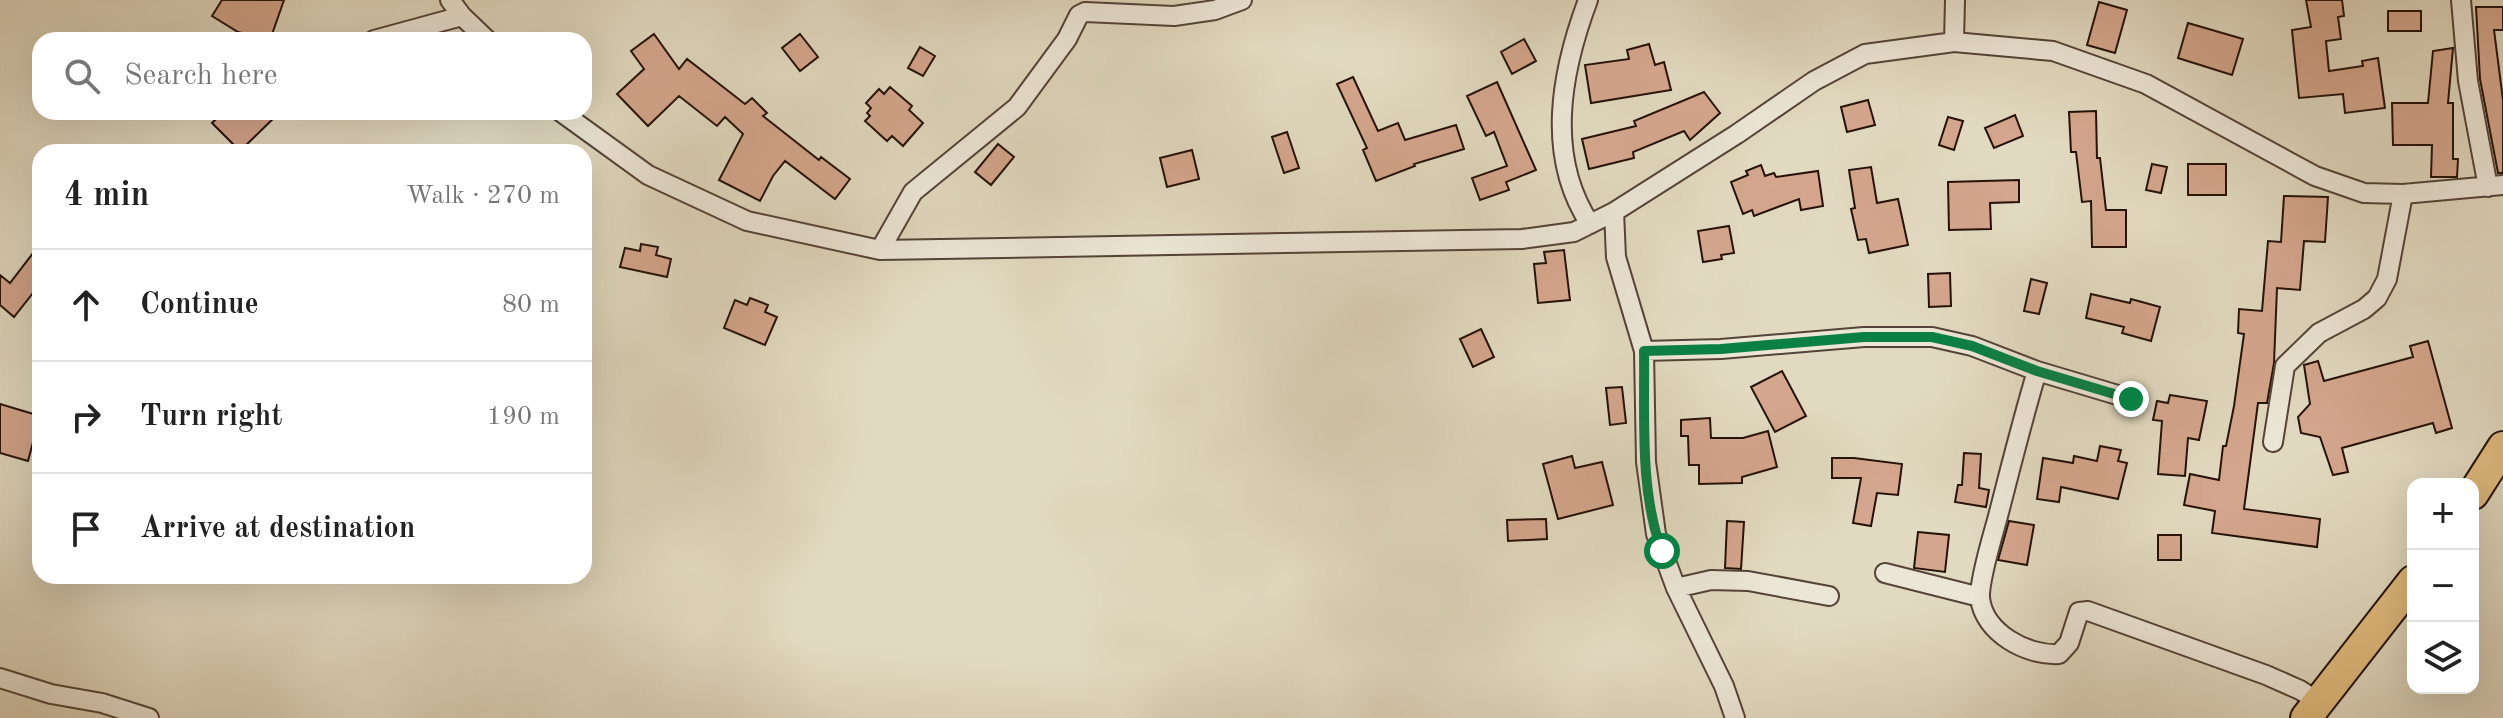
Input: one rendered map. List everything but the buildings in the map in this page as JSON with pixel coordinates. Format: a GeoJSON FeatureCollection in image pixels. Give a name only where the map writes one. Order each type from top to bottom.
{"type":"FeatureCollection","features":[{"type":"Feature","properties":{"kind":"main road"},"geometry":{"type":"LineString","coordinates":[[2479,485],[2503,447]]}},
{"type":"Feature","properties":{"kind":"main road"},"geometry":{"type":"LineString","coordinates":[[2313,710],[2407,589]]}},
{"type":"Feature","properties":{"kind":"street"},"geometry":{"type":"LineString","coordinates":[[450,0],[479,32]]}},
{"type":"Feature","properties":{"kind":"street"},"geometry":{"type":"LineString","coordinates":[[880,250],[913,192],[1017,107],[1060,49],[1079,15],[1085,12],[1174,16],[1215,10],[1242,0]]}},
{"type":"Feature","properties":{"kind":"street"},"geometry":{"type":"LineString","coordinates":[[1588,0],[1565,73],[1562,140],[1571,186],[1578,206],[1590,224]]}},
{"type":"Feature","properties":{"kind":"street"},"geometry":{"type":"LineString","coordinates":[[1954,42],[1955,0]]}},
{"type":"Feature","properties":{"kind":"street"},"geometry":{"type":"LineString","coordinates":[[572,120],[648,175],[747,221],[880,250],[1522,239],[1574,232],[1614,212],[1814,81],[1865,54],[1954,42],[2053,51],[2146,84],[2315,176],[2364,193],[2403,194],[2495,186],[2468,81],[2461,0]]}},
{"type":"Feature","properties":{"kind":"street"},"geometry":{"type":"LineString","coordinates":[[403,32],[462,16]]}},
{"type":"Feature","properties":{"kind":"street"},"geometry":{"type":"LineString","coordinates":[[2273,442],[2285,366],[2319,333],[2364,309],[2377,298],[2387,279],[2403,194]]}},
{"type":"Feature","properties":{"kind":"street"},"geometry":{"type":"LineString","coordinates":[[1614,212],[1616,257],[1644,351],[1646,462],[1656,534],[1676,588],[1724,686],[1735,718]]}},
{"type":"Feature","properties":{"kind":"street"},"geometry":{"type":"LineString","coordinates":[[1644,351],[1721,349],[1864,337],[1932,337],[1972,346],[2037,371],[2131,399]]}},
{"type":"Feature","properties":{"kind":"street"},"geometry":{"type":"LineString","coordinates":[[2037,371],[1989,548],[1980,597],[1987,617],[2000,634],[2047,655],[2059,654],[2069,643],[2079,612],[2088,611],[2266,675],[2300,690],[2313,710]]}},
{"type":"Feature","properties":{"kind":"street"},"geometry":{"type":"LineString","coordinates":[[1885,573],[1980,597]]}},
{"type":"Feature","properties":{"kind":"street"},"geometry":{"type":"LineString","coordinates":[[1676,588],[1711,580],[1748,581],[1829,596]]}},
{"type":"Feature","properties":{"kind":"street"},"geometry":{"type":"LineString","coordinates":[[0,678],[149,718]]}},
{"type":"Feature","properties":{"kind":"route"},"geometry":{"type":"LineString","coordinates":[[1662,551],[1656,534],[1646,462],[1644,351],[1774,346],[1864,337],[1932,337],[1972,346],[2037,371],[2131,399]]}}]}
